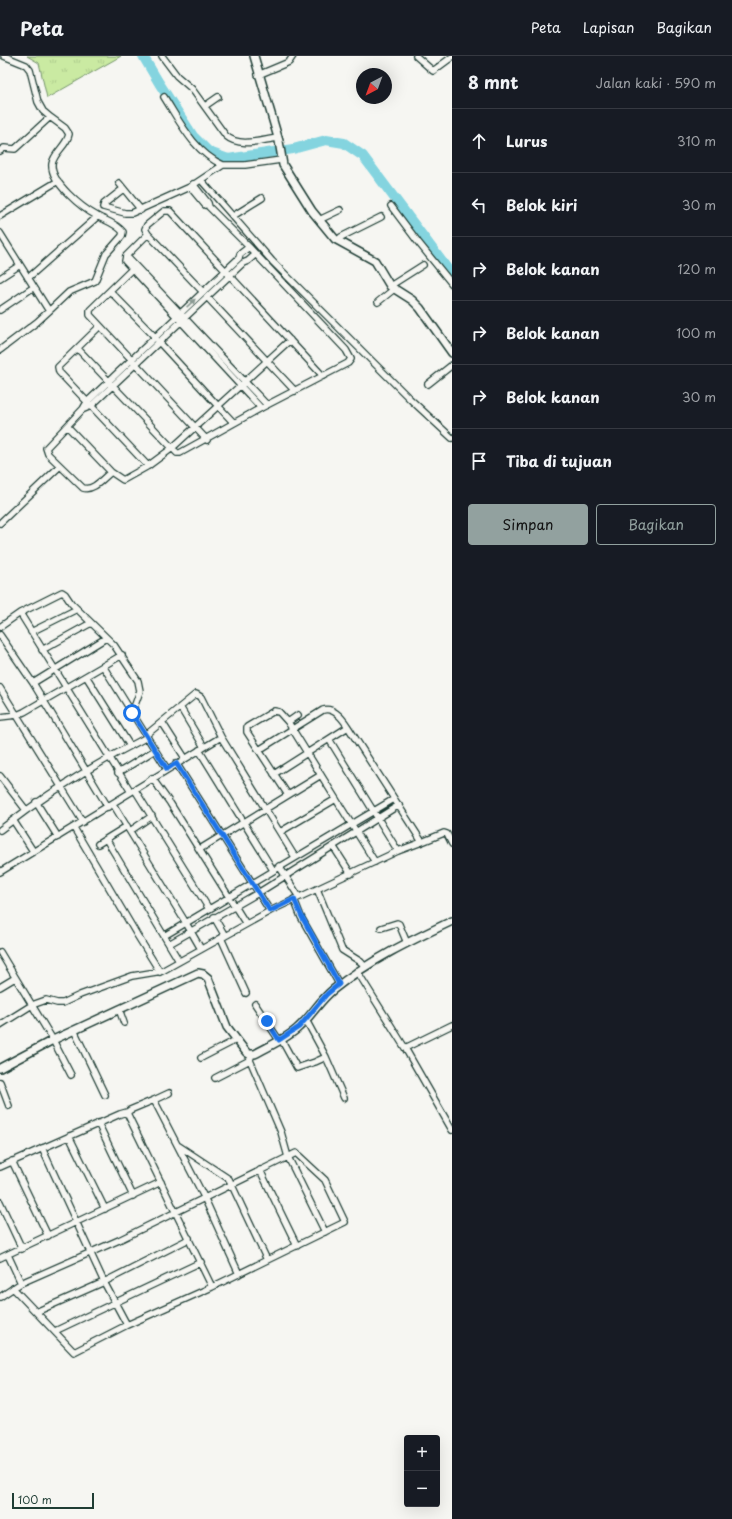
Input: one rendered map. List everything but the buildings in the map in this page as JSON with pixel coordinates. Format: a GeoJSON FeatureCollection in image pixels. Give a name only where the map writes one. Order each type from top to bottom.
{"type":"FeatureCollection","features":[{"type":"Feature","properties":{"kind":"street"},"geometry":{"type":"LineString","coordinates":[[0,350],[37,322],[69,292],[95,282],[106,254],[122,236],[123,232],[109,221],[83,208],[58,181],[52,170],[52,162],[55,155],[67,140],[69,134],[65,128],[50,118],[43,111],[38,102],[30,70],[26,65],[4,56]]}},
{"type":"Feature","properties":{"kind":"street"},"geometry":{"type":"LineString","coordinates":[[162,56],[177,76],[192,89],[226,136],[239,143],[278,140]]}},
{"type":"Feature","properties":{"kind":"street"},"geometry":{"type":"LineString","coordinates":[[254,56],[258,76],[278,140],[281,158],[285,170],[290,178],[329,232],[338,240],[375,261],[392,288],[412,300],[420,308],[452,353]]}},
{"type":"Feature","properties":{"kind":"street"},"geometry":{"type":"LineString","coordinates":[[258,76],[289,62],[293,56]]}},
{"type":"Feature","properties":{"kind":"street"},"geometry":{"type":"LineString","coordinates":[[416,56],[433,71],[452,57]]}},
{"type":"Feature","properties":{"kind":"street"},"geometry":{"type":"LineString","coordinates":[[164,97],[198,148],[214,161],[223,166]]}},
{"type":"Feature","properties":{"kind":"street"},"geometry":{"type":"LineString","coordinates":[[205,106],[218,97]]}},
{"type":"Feature","properties":{"kind":"street"},"geometry":{"type":"LineString","coordinates":[[0,151],[4,148],[15,149],[50,118]]}},
{"type":"Feature","properties":{"kind":"street"},"geometry":{"type":"LineString","coordinates":[[123,189],[104,204],[104,207],[129,214],[141,210],[201,180],[223,166],[245,165],[281,158]]}},
{"type":"Feature","properties":{"kind":"street"},"geometry":{"type":"LineString","coordinates":[[201,180],[272,261],[410,399],[452,438]]}},
{"type":"Feature","properties":{"kind":"street"},"geometry":{"type":"LineString","coordinates":[[0,216],[58,181]]}},
{"type":"Feature","properties":{"kind":"street"},"geometry":{"type":"LineString","coordinates":[[119,183],[141,210]]}},
{"type":"Feature","properties":{"kind":"street"},"geometry":{"type":"LineString","coordinates":[[78,349],[171,449],[177,453],[207,440],[261,408],[348,363],[351,359],[351,356],[249,246],[209,207],[208,203],[191,185]]}},
{"type":"Feature","properties":{"kind":"street"},"geometry":{"type":"LineString","coordinates":[[233,216],[262,198]]}},
{"type":"Feature","properties":{"kind":"street"},"geometry":{"type":"LineString","coordinates":[[391,206],[452,284]]}},
{"type":"Feature","properties":{"kind":"street"},"geometry":{"type":"LineString","coordinates":[[319,220],[340,210]]}},
{"type":"Feature","properties":{"kind":"street"},"geometry":{"type":"LineString","coordinates":[[295,391],[148,234],[145,229],[147,226],[164,211],[170,211],[323,376]]}},
{"type":"Feature","properties":{"kind":"street"},"geometry":{"type":"LineString","coordinates":[[28,278],[97,216]]}},
{"type":"Feature","properties":{"kind":"street"},"geometry":{"type":"LineString","coordinates":[[338,240],[341,237],[381,217]]}},
{"type":"Feature","properties":{"kind":"street"},"geometry":{"type":"LineString","coordinates":[[0,233],[49,311]]}},
{"type":"Feature","properties":{"kind":"street"},"geometry":{"type":"LineString","coordinates":[[148,234],[126,256],[124,261],[181,317]]}},
{"type":"Feature","properties":{"kind":"street"},"geometry":{"type":"LineString","coordinates":[[205,294],[230,275],[241,260],[240,254],[249,246]]}},
{"type":"Feature","properties":{"kind":"street"},"geometry":{"type":"LineString","coordinates":[[111,472],[92,488],[83,488],[78,485],[48,454],[46,448],[83,409],[205,294],[226,270],[241,260],[248,261],[256,254]]}},
{"type":"Feature","properties":{"kind":"street"},"geometry":{"type":"LineString","coordinates":[[126,256],[242,384],[261,408]]}},
{"type":"Feature","properties":{"kind":"street"},"geometry":{"type":"LineString","coordinates":[[0,278],[20,265]]}},
{"type":"Feature","properties":{"kind":"street"},"geometry":{"type":"LineString","coordinates":[[378,302],[392,288],[423,265]]}},
{"type":"Feature","properties":{"kind":"street"},"geometry":{"type":"LineString","coordinates":[[132,269],[89,312],[100,326],[207,440]]}},
{"type":"Feature","properties":{"kind":"street"},"geometry":{"type":"LineString","coordinates":[[0,310],[34,287]]}},
{"type":"Feature","properties":{"kind":"street"},"geometry":{"type":"LineString","coordinates":[[110,291],[157,339],[234,423]]}},
{"type":"Feature","properties":{"kind":"street"},"geometry":{"type":"LineString","coordinates":[[100,326],[58,367],[58,369],[61,376],[148,466]]}},
{"type":"Feature","properties":{"kind":"street"},"geometry":{"type":"LineString","coordinates":[[67,426],[111,472],[123,480],[148,466],[171,449],[290,340]]}},
{"type":"Feature","properties":{"kind":"street"},"geometry":{"type":"LineString","coordinates":[[428,384],[452,365]]}},
{"type":"Feature","properties":{"kind":"street"},"geometry":{"type":"LineString","coordinates":[[242,384],[267,405]]}},
{"type":"Feature","properties":{"kind":"street"},"geometry":{"type":"LineString","coordinates":[[0,523],[60,466]]}},
{"type":"Feature","properties":{"kind":"street"},"geometry":{"type":"LineString","coordinates":[[0,627],[20,613],[62,592],[76,609],[122,655],[139,684],[140,691],[132,713]]}},
{"type":"Feature","properties":{"kind":"street"},"geometry":{"type":"LineString","coordinates":[[31,632],[76,609]]}},
{"type":"Feature","properties":{"kind":"street"},"geometry":{"type":"LineString","coordinates":[[20,613],[118,773],[152,816],[208,909]]}},
{"type":"Feature","properties":{"kind":"street"},"geometry":{"type":"LineString","coordinates":[[42,650],[91,623]]}},
{"type":"Feature","properties":{"kind":"street"},"geometry":{"type":"LineString","coordinates":[[0,634],[33,683],[86,771],[128,828],[186,923],[200,950]]}},
{"type":"Feature","properties":{"kind":"street"},"geometry":{"type":"LineString","coordinates":[[33,683],[106,638]]}},
{"type":"Feature","properties":{"kind":"street"},"geometry":{"type":"LineString","coordinates":[[0,717],[17,715],[44,701],[122,655]]}},
{"type":"Feature","properties":{"kind":"street"},"geometry":{"type":"LineString","coordinates":[[103,666],[167,769]]}},
{"type":"Feature","properties":{"kind":"street"},"geometry":{"type":"LineString","coordinates":[[86,676],[130,746]]}},
{"type":"Feature","properties":{"kind":"street"},"geometry":{"type":"LineString","coordinates":[[0,688],[83,822]]}},
{"type":"Feature","properties":{"kind":"street"},"geometry":{"type":"LineString","coordinates":[[0,830],[36,802],[61,786],[147,736],[194,695],[198,694],[201,697],[221,737],[295,857]]}},
{"type":"Feature","properties":{"kind":"street"},"geometry":{"type":"LineString","coordinates":[[180,707],[201,748],[273,870]]}},
{"type":"Feature","properties":{"kind":"street"},"geometry":{"type":"LineString","coordinates":[[259,750],[326,709],[338,715],[348,727],[398,805],[426,841]]}},
{"type":"Feature","properties":{"kind":"street"},"geometry":{"type":"LineString","coordinates":[[288,795],[247,732],[248,726],[274,711],[279,712],[293,729],[350,824],[375,862]]}},
{"type":"Feature","properties":{"kind":"street"},"geometry":{"type":"LineString","coordinates":[[288,722],[298,715]]}},
{"type":"Feature","properties":{"kind":"street"},"geometry":{"type":"LineString","coordinates":[[162,722],[185,758]]}},
{"type":"Feature","properties":{"kind":"street"},"geometry":{"type":"LineString","coordinates":[[274,774],[348,727]]}},
{"type":"Feature","properties":{"kind":"street"},"geometry":{"type":"LineString","coordinates":[[0,872],[74,828],[176,763],[221,737]]}},
{"type":"Feature","properties":{"kind":"street"},"geometry":{"type":"LineString","coordinates":[[329,739],[398,851]]}},
{"type":"Feature","properties":{"kind":"street"},"geometry":{"type":"LineString","coordinates":[[118,773],[155,750]]}},
{"type":"Feature","properties":{"kind":"street"},"geometry":{"type":"LineString","coordinates":[[176,763],[270,911]]}},
{"type":"Feature","properties":{"kind":"street"},"geometry":{"type":"LineString","coordinates":[[200,850],[320,775]]}},
{"type":"Feature","properties":{"kind":"street"},"geometry":{"type":"LineString","coordinates":[[0,776],[26,810]]}},
{"type":"Feature","properties":{"kind":"street"},"geometry":{"type":"LineString","coordinates":[[152,778],[200,850],[246,924]]}},
{"type":"Feature","properties":{"kind":"street"},"geometry":{"type":"LineString","coordinates":[[280,832],[336,799]]}},
{"type":"Feature","properties":{"kind":"street"},"geometry":{"type":"LineString","coordinates":[[164,936],[279,866],[394,799]]}},
{"type":"Feature","properties":{"kind":"street"},"geometry":{"type":"LineString","coordinates":[[36,802],[58,837]]}},
{"type":"Feature","properties":{"kind":"street"},"geometry":{"type":"LineString","coordinates":[[169,944],[258,893],[398,805]]}},
{"type":"Feature","properties":{"kind":"street"},"geometry":{"type":"LineString","coordinates":[[98,844],[152,816]]}},
{"type":"Feature","properties":{"kind":"street"},"geometry":{"type":"LineString","coordinates":[[13,820],[33,851]]}},
{"type":"Feature","properties":{"kind":"street"},"geometry":{"type":"LineString","coordinates":[[74,828],[160,972]]}},
{"type":"Feature","properties":{"kind":"street"},"geometry":{"type":"LineString","coordinates":[[0,1025],[32,1005],[46,1000],[57,1004],[63,1003],[80,995],[132,976],[160,972],[270,911],[398,851],[446,834],[452,844]]}},
{"type":"Feature","properties":{"kind":"street"},"geometry":{"type":"LineString","coordinates":[[106,839],[179,961]]}},
{"type":"Feature","properties":{"kind":"street"},"geometry":{"type":"LineString","coordinates":[[333,846],[351,874]]}},
{"type":"Feature","properties":{"kind":"street"},"geometry":{"type":"LineString","coordinates":[[279,866],[286,876],[296,898],[302,917],[339,984]]}},
{"type":"Feature","properties":{"kind":"street"},"geometry":{"type":"LineString","coordinates":[[317,889],[342,950],[365,967]]}},
{"type":"Feature","properties":{"kind":"street"},"geometry":{"type":"LineString","coordinates":[[214,917],[246,993]]}},
{"type":"Feature","properties":{"kind":"street"},"geometry":{"type":"LineString","coordinates":[[215,1078],[295,1030],[306,1020],[321,1000],[357,971],[384,954],[452,921]]}},
{"type":"Feature","properties":{"kind":"street"},"geometry":{"type":"LineString","coordinates":[[381,928],[397,923],[399,924],[408,943]]}},
{"type":"Feature","properties":{"kind":"street"},"geometry":{"type":"LineString","coordinates":[[0,952],[53,1040],[70,1075]]}},
{"type":"Feature","properties":{"kind":"street"},"geometry":{"type":"LineString","coordinates":[[357,971],[405,1048],[452,1130]]}},
{"type":"Feature","properties":{"kind":"street"},"geometry":{"type":"LineString","coordinates":[[0,1068],[53,1040],[193,974],[200,973],[206,976],[227,1027],[251,1057],[281,1132],[288,1157],[325,1232]]}},
{"type":"Feature","properties":{"kind":"street"},"geometry":{"type":"LineString","coordinates":[[0,987],[15,978]]}},
{"type":"Feature","properties":{"kind":"street"},"geometry":{"type":"LineString","coordinates":[[255,1004],[280,1039],[297,1068],[326,1057]]}},
{"type":"Feature","properties":{"kind":"street"},"geometry":{"type":"LineString","coordinates":[[119,1009],[124,1023]]}},
{"type":"Feature","properties":{"kind":"street"},"geometry":{"type":"LineString","coordinates":[[306,1020],[326,1057],[344,1098]]}},
{"type":"Feature","properties":{"kind":"street"},"geometry":{"type":"LineString","coordinates":[[405,1048],[452,1025]]}},
{"type":"Feature","properties":{"kind":"street"},"geometry":{"type":"LineString","coordinates":[[74,1030],[105,1095]]}},
{"type":"Feature","properties":{"kind":"street"},"geometry":{"type":"LineString","coordinates":[[201,1058],[236,1040]]}},
{"type":"Feature","properties":{"kind":"street"},"geometry":{"type":"LineString","coordinates":[[0,1082],[9,1106]]}},
{"type":"Feature","properties":{"kind":"street"},"geometry":{"type":"LineString","coordinates":[[0,1167],[169,1093]]}},
{"type":"Feature","properties":{"kind":"street"},"geometry":{"type":"LineString","coordinates":[[154,1100],[204,1197],[239,1274]]}},
{"type":"Feature","properties":{"kind":"street"},"geometry":{"type":"LineString","coordinates":[[128,1112],[212,1287]]}},
{"type":"Feature","properties":{"kind":"street"},"geometry":{"type":"LineString","coordinates":[[98,1123],[133,1196]]}},
{"type":"Feature","properties":{"kind":"street"},"geometry":{"type":"LineString","coordinates":[[69,1136],[105,1209]]}},
{"type":"Feature","properties":{"kind":"street"},"geometry":{"type":"LineString","coordinates":[[178,1146],[229,1179],[267,1260]]}},
{"type":"Feature","properties":{"kind":"street"},"geometry":{"type":"LineString","coordinates":[[42,1148],[104,1282],[127,1325]]}},
{"type":"Feature","properties":{"kind":"street"},"geometry":{"type":"LineString","coordinates":[[0,1297],[13,1288],[21,1283],[119,1240],[175,1211],[296,1153],[325,1180],[345,1222],[212,1287],[127,1325],[74,1352],[13,1288]]}},
{"type":"Feature","properties":{"kind":"street"},"geometry":{"type":"LineString","coordinates":[[12,1161],[48,1236]]}},
{"type":"Feature","properties":{"kind":"street"},"geometry":{"type":"LineString","coordinates":[[260,1170],[297,1246]]}},
{"type":"Feature","properties":{"kind":"street"},"geometry":{"type":"LineString","coordinates":[[0,1258],[161,1182]]}},
{"type":"Feature","properties":{"kind":"street"},"geometry":{"type":"LineString","coordinates":[[0,1202],[22,1248]]}},
{"type":"Feature","properties":{"kind":"street"},"geometry":{"type":"LineString","coordinates":[[36,1312],[104,1282],[189,1238]]}},
{"type":"Feature","properties":{"kind":"street"},"geometry":{"type":"LineString","coordinates":[[8,1255],[21,1283]]}},
{"type":"Feature","properties":{"kind":"street"},"geometry":{"type":"LineString","coordinates":[[55,1331],[201,1262]]}},
{"type":"Feature","properties":{"kind":"green space"},"geometry":{"type":"Polygon","coordinates":[[[27,56],[121,56],[47,98],[39,63],[27,56]]]}},
{"type":"Feature","properties":{"kind":"waterway"},"geometry":{"type":"LineString","coordinates":[[143,56],[193,136],[209,152],[228,159],[293,149],[326,140],[344,143],[363,156],[452,275]]}},
{"type":"Feature","properties":{"kind":"route"},"geometry":{"type":"LineString","coordinates":[[132,713],[167,769],[176,763],[270,911],[294,899],[302,917],[339,984],[321,1000],[299,1027],[279,1040],[267,1021]]}}]}
